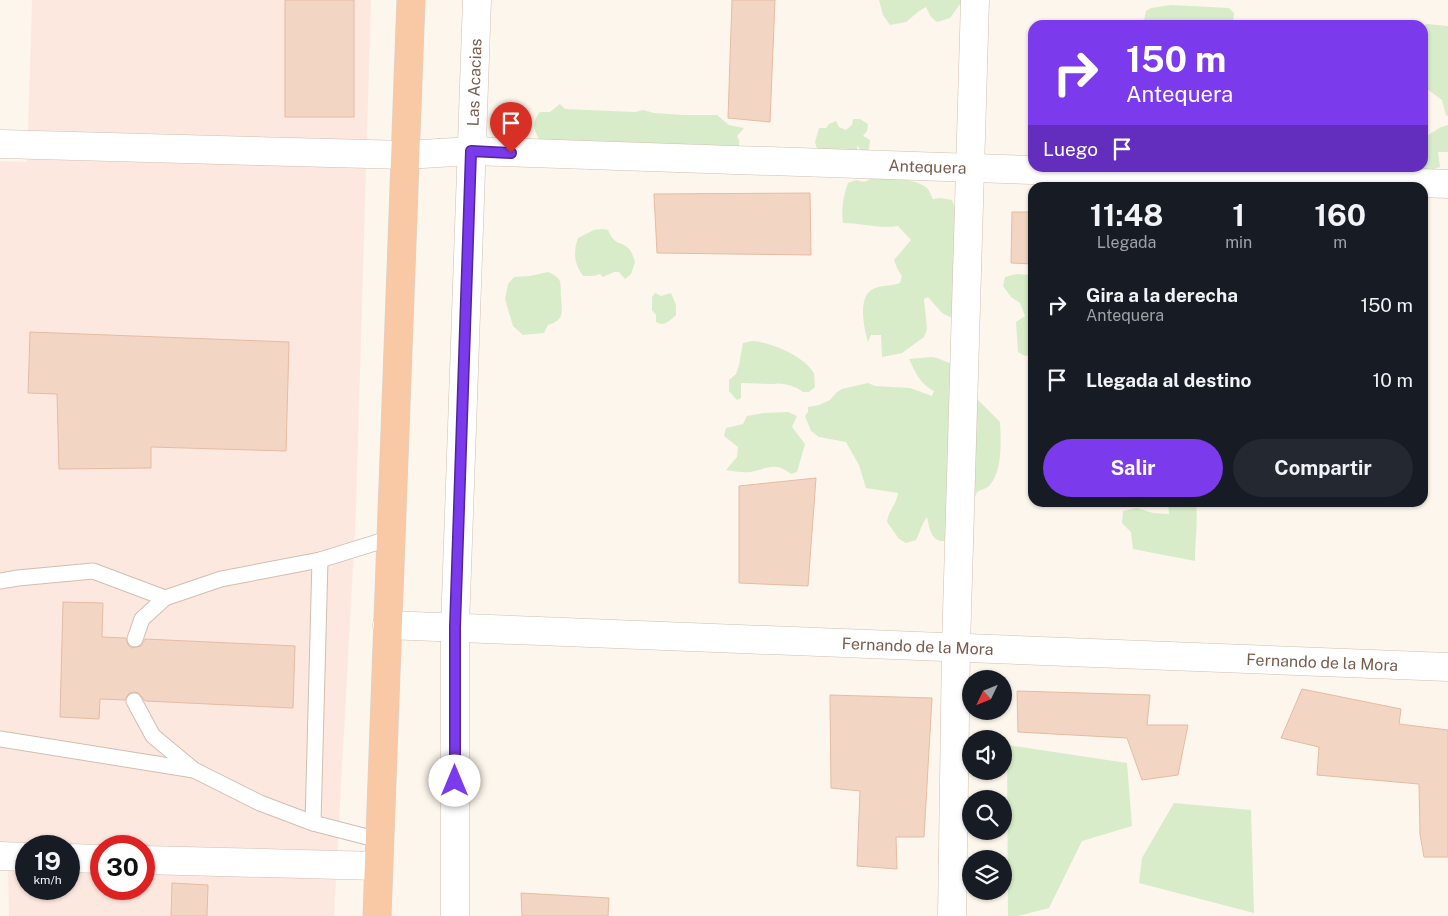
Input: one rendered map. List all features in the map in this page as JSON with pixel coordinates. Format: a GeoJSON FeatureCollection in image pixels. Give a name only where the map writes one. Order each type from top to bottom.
{"type":"FeatureCollection","features":[{"type":"Feature","properties":{"kind":"highway"},"geometry":{"type":"LineString","coordinates":[[377,916],[411,0]]}},
{"type":"Feature","properties":{"kind":"street","name":"Las Acacias"},"geometry":{"type":"LineString","coordinates":[[456,916],[455,627],[477,0]]}},
{"type":"Feature","properties":{"kind":"street"},"geometry":{"type":"LineString","coordinates":[[952,916],[956,648],[974,0]]}},
{"type":"Feature","properties":{"kind":"street","name":"Antequera"},"geometry":{"type":"LineString","coordinates":[[0,144],[406,155],[471,151],[1028,170]]}},
{"type":"Feature","properties":{"kind":"street","name":"Antequera"},"geometry":{"type":"LineString","coordinates":[[1089,172],[1388,182]]}},
{"type":"Feature","properties":{"kind":"street","name":"Antequera"},"geometry":{"type":"LineString","coordinates":[[1428,183],[1448,184]]}},
{"type":"Feature","properties":{"kind":"street","name":"Fernando de la Mora"},"geometry":{"type":"LineString","coordinates":[[387,624],[1448,667]]}},
{"type":"Feature","properties":{"kind":"street"},"geometry":{"type":"LineString","coordinates":[[155,860],[379,853]]}},
{"type":"Feature","properties":{"kind":"street"},"geometry":{"type":"LineString","coordinates":[[0,856],[15,857]]}},
{"type":"Feature","properties":{"kind":"lane"},"geometry":{"type":"LineString","coordinates":[[135,639],[142,619],[165,598],[222,579],[320,560],[391,538]]}},
{"type":"Feature","properties":{"kind":"lane"},"geometry":{"type":"LineString","coordinates":[[312,823],[320,560]]}},
{"type":"Feature","properties":{"kind":"lane"},"geometry":{"type":"LineString","coordinates":[[0,581],[93,571],[165,598]]}},
{"type":"Feature","properties":{"kind":"lane"},"geometry":{"type":"LineString","coordinates":[[134,701],[153,736],[194,770],[260,803],[312,823],[379,853]]}},
{"type":"Feature","properties":{"kind":"lane"},"geometry":{"type":"LineString","coordinates":[[0,739],[194,770]]}},
{"type":"Feature","properties":{"kind":"shaded area"},"geometry":{"type":"Polygon","coordinates":[[[32,0],[371,0],[356,511],[334,916],[9,916],[8,863],[0,862],[0,161],[27,162],[32,0]]]}},
{"type":"Feature","properties":{"kind":"green space"},"geometry":{"type":"Polygon","coordinates":[[[879,0],[963,0],[950,18],[937,22],[931,17],[926,7],[906,22],[890,25],[883,15],[879,0]]]}},
{"type":"Feature","properties":{"kind":"green space"},"geometry":{"type":"Polygon","coordinates":[[[1171,5],[1229,8],[1234,13],[1233,20],[1144,20],[1146,11],[1151,8],[1171,5]]]}},
{"type":"Feature","properties":{"kind":"green space"},"geometry":{"type":"Polygon","coordinates":[[[1428,24],[1448,26],[1448,116],[1446,115],[1442,100],[1428,90],[1428,24]]]}},
{"type":"Feature","properties":{"kind":"green space"},"geometry":{"type":"Polygon","coordinates":[[[560,104],[565,109],[635,112],[643,110],[654,113],[717,115],[729,125],[744,128],[737,136],[739,147],[543,146],[535,129],[535,121],[540,112],[550,112],[560,104]]]}},
{"type":"Feature","properties":{"kind":"green space"},"geometry":{"type":"Polygon","coordinates":[[[853,119],[860,119],[868,124],[867,131],[863,136],[870,140],[868,157],[857,146],[857,156],[818,152],[815,142],[819,128],[826,128],[829,124],[836,121],[839,127],[846,130],[852,125],[853,119]]]}},
{"type":"Feature","properties":{"kind":"green space"},"geometry":{"type":"Polygon","coordinates":[[[1448,125],[1448,152],[1438,152],[1440,167],[1428,170],[1428,135],[1448,125]]]}},
{"type":"Feature","properties":{"kind":"green space"},"geometry":{"type":"Polygon","coordinates":[[[893,175],[923,185],[928,189],[933,199],[952,200],[957,215],[952,318],[942,313],[928,297],[924,299],[927,329],[924,337],[902,353],[882,357],[881,335],[871,335],[868,342],[863,306],[868,293],[873,289],[900,283],[902,276],[894,260],[911,240],[898,226],[883,227],[843,223],[842,207],[848,183],[856,180],[864,182],[873,178],[893,175]]]}},
{"type":"Feature","properties":{"kind":"green space"},"geometry":{"type":"Polygon","coordinates":[[[594,230],[608,230],[613,239],[627,247],[632,254],[635,262],[631,274],[625,279],[619,272],[603,277],[600,274],[583,276],[578,267],[575,248],[578,238],[594,230]]]}},
{"type":"Feature","properties":{"kind":"green space"},"geometry":{"type":"Polygon","coordinates":[[[548,272],[557,277],[560,282],[562,307],[560,318],[548,325],[544,333],[523,335],[513,326],[505,299],[508,284],[514,277],[548,272]]]}},
{"type":"Feature","properties":{"kind":"green space"},"geometry":{"type":"Polygon","coordinates":[[[1016,274],[1028,275],[1028,355],[1025,356],[1018,352],[1016,322],[1025,316],[1020,303],[1011,297],[1003,286],[1005,277],[1016,274]]]}},
{"type":"Feature","properties":{"kind":"green space"},"geometry":{"type":"Polygon","coordinates":[[[655,293],[661,296],[671,293],[676,305],[676,315],[664,324],[656,322],[656,315],[652,310],[652,297],[655,293]]]}},
{"type":"Feature","properties":{"kind":"green space"},"geometry":{"type":"Polygon","coordinates":[[[752,341],[777,347],[803,361],[814,373],[815,387],[809,392],[803,392],[785,384],[741,383],[741,398],[737,400],[729,391],[729,380],[736,374],[743,343],[752,341]]]}},
{"type":"Feature","properties":{"kind":"green space"},"geometry":{"type":"Polygon","coordinates":[[[932,357],[953,364],[950,540],[939,540],[933,536],[927,517],[916,540],[906,543],[899,539],[887,522],[898,493],[866,488],[859,465],[846,442],[819,437],[811,431],[805,416],[808,412],[808,407],[830,400],[842,389],[868,383],[875,386],[910,388],[932,396],[934,391],[922,382],[909,359],[932,357]]]}},
{"type":"Feature","properties":{"kind":"green space"},"geometry":{"type":"Polygon","coordinates":[[[975,397],[1000,422],[1001,447],[999,465],[993,481],[988,487],[977,492],[974,500],[975,397]]]}},
{"type":"Feature","properties":{"kind":"green space"},"geometry":{"type":"Polygon","coordinates":[[[788,412],[797,416],[792,427],[805,444],[797,472],[791,474],[775,467],[747,472],[726,470],[737,457],[738,447],[724,436],[726,428],[743,424],[747,416],[788,412]]]}},
{"type":"Feature","properties":{"kind":"green space"},"geometry":{"type":"Polygon","coordinates":[[[1168,507],[1196,507],[1195,561],[1133,549],[1131,532],[1122,523],[1123,511],[1137,508],[1153,513],[1169,514],[1168,507]]]}},
{"type":"Feature","properties":{"kind":"green space"},"geometry":{"type":"Polygon","coordinates":[[[1012,746],[1127,763],[1132,826],[1082,841],[1049,908],[1018,916],[1008,916],[1008,900],[1012,900],[1012,850],[1008,850],[1008,840],[1012,840],[1012,790],[1007,790],[1007,780],[1012,780],[1012,746]]]}},
{"type":"Feature","properties":{"kind":"green space"},"geometry":{"type":"Polygon","coordinates":[[[1174,803],[1251,810],[1254,913],[1139,883],[1142,858],[1174,803]]]}},
{"type":"Feature","properties":{"kind":"building"},"geometry":{"type":"Polygon","coordinates":[[[285,0],[354,0],[354,117],[285,117],[285,0]]]}},
{"type":"Feature","properties":{"kind":"building"},"geometry":{"type":"Polygon","coordinates":[[[732,0],[775,0],[770,122],[728,118],[732,0]]]}},
{"type":"Feature","properties":{"kind":"building"},"geometry":{"type":"Polygon","coordinates":[[[810,193],[811,255],[657,253],[654,194],[810,193]]]}},
{"type":"Feature","properties":{"kind":"building"},"geometry":{"type":"Polygon","coordinates":[[[1012,212],[1028,212],[1028,264],[1011,263],[1012,212]]]}},
{"type":"Feature","properties":{"kind":"building"},"geometry":{"type":"Polygon","coordinates":[[[30,332],[289,342],[286,451],[151,447],[151,468],[59,469],[57,394],[28,393],[30,332]]]}},
{"type":"Feature","properties":{"kind":"building"},"geometry":{"type":"Polygon","coordinates":[[[816,478],[808,586],[739,583],[739,486],[816,478]]]}},
{"type":"Feature","properties":{"kind":"building"},"geometry":{"type":"Polygon","coordinates":[[[63,602],[103,603],[102,637],[126,638],[128,645],[132,648],[141,646],[145,639],[295,646],[293,708],[145,701],[139,693],[134,692],[129,693],[125,700],[100,699],[99,719],[60,717],[63,602]]]}},
{"type":"Feature","properties":{"kind":"building"},"geometry":{"type":"Polygon","coordinates":[[[1302,689],[1401,709],[1399,724],[1448,730],[1448,857],[1424,857],[1420,834],[1419,784],[1317,775],[1319,747],[1281,738],[1302,689]]]}},
{"type":"Feature","properties":{"kind":"building"},"geometry":{"type":"Polygon","coordinates":[[[1017,691],[1150,695],[1147,725],[1188,725],[1178,775],[1142,780],[1127,738],[1018,732],[1017,691]]]}},
{"type":"Feature","properties":{"kind":"building"},"geometry":{"type":"Polygon","coordinates":[[[830,695],[932,698],[924,837],[896,837],[897,869],[857,866],[860,791],[831,788],[830,695]]]}},
{"type":"Feature","properties":{"kind":"building"},"geometry":{"type":"Polygon","coordinates":[[[172,883],[208,885],[207,916],[171,916],[172,883]]]}},
{"type":"Feature","properties":{"kind":"building"},"geometry":{"type":"Polygon","coordinates":[[[521,893],[609,898],[608,916],[522,916],[521,893]]]}},
{"type":"Feature","properties":{"kind":"route"},"geometry":{"type":"LineString","coordinates":[[455,781],[455,627],[471,151],[511,153]]}}]}
